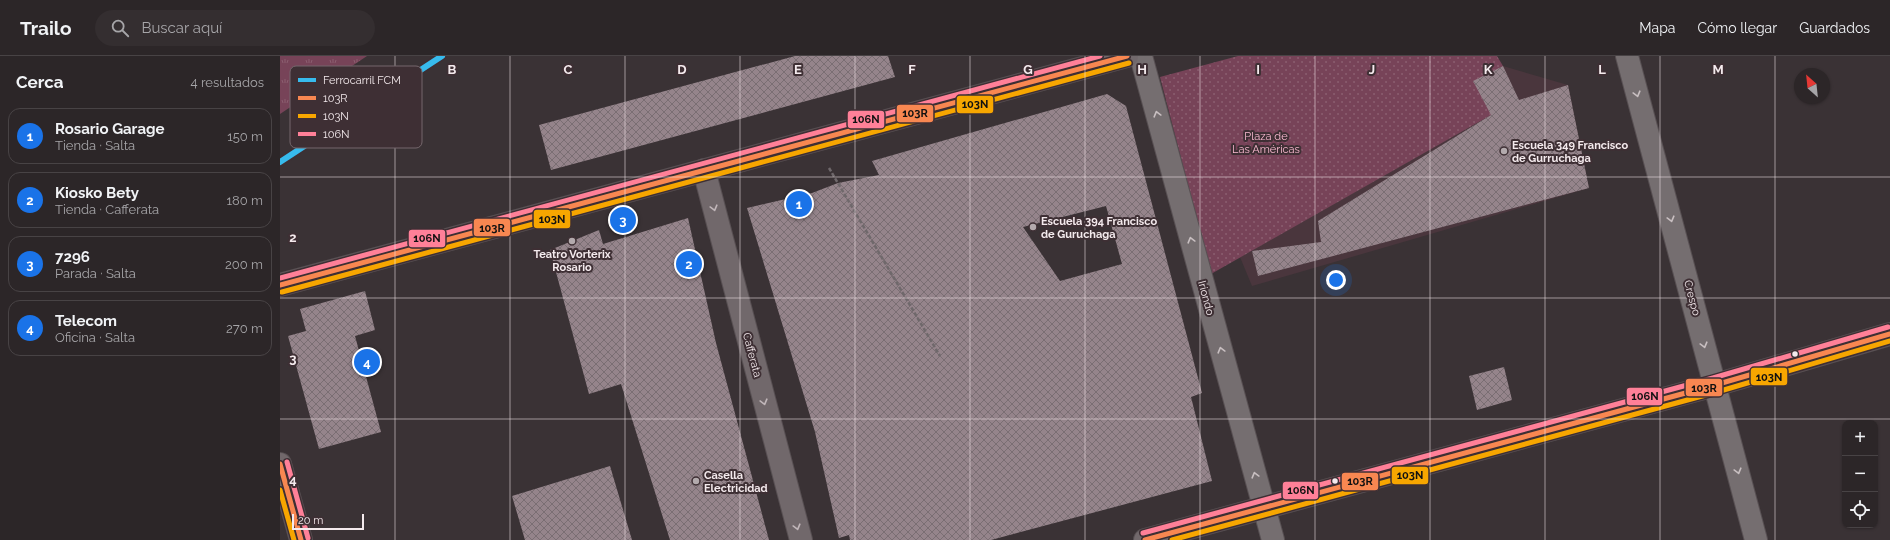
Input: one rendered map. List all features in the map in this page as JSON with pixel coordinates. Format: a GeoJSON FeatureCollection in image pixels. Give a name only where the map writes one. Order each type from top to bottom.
{"type":"FeatureCollection","features":[{"type":"Feature","properties":{"kind":"main road"},"geometry":{"type":"LineString","coordinates":[[280,285],[1127,56]]}},
{"type":"Feature","properties":{"kind":"main road","name":"Cafferata"},"geometry":{"type":"LineString","coordinates":[[704,170],[801,540]]}},
{"type":"Feature","properties":{"kind":"main road"},"geometry":{"type":"LineString","coordinates":[[1145,540],[1715,385],[1890,334]]}},
{"type":"Feature","properties":{"kind":"main road"},"geometry":{"type":"LineString","coordinates":[[280,464],[284,498],[301,540]]}},
{"type":"Feature","properties":{"kind":"street","name":"Iriondo"},"geometry":{"type":"LineString","coordinates":[[1141,56],[1273,540]]}},
{"type":"Feature","properties":{"kind":"street","name":"Crespo"},"geometry":{"type":"LineString","coordinates":[[1627,56],[1756,540]]}},
{"type":"Feature","properties":{"kind":"path"},"geometry":{"type":"LineString","coordinates":[[829,168],[940,356]]}},
{"type":"Feature","properties":{"kind":"shaded area","name":"Escuela 349 Francisco de Gurruchaga"},"geometry":{"type":"Polygon","coordinates":[[[1503,66],[1568,85],[1589,188],[1252,286],[1240,257],[1252,251],[1503,66]]]}},
{"type":"Feature","properties":{"kind":"green space"},"geometry":{"type":"Polygon","coordinates":[[[280,56],[367,56],[352,66],[290,66],[290,107],[280,114],[280,56]]]}},
{"type":"Feature","properties":{"kind":"green space","name":"Plaza de Las Américas"},"geometry":{"type":"Polygon","coordinates":[[[1238,56],[1497,56],[1503,66],[1491,115],[1211,274],[1160,77],[1238,56]]]}},
{"type":"Feature","properties":{"kind":"building"},"geometry":{"type":"Polygon","coordinates":[[[795,56],[888,56],[895,77],[551,170],[539,125],[795,56]]]}},
{"type":"Feature","properties":{"kind":"building","name":"Escuela 349 Francisco de Gurruchaga"},"geometry":{"type":"Polygon","coordinates":[[[1503,66],[1519,100],[1568,85],[1589,188],[1258,276],[1252,251],[1321,242],[1318,221],[1491,115],[1473,81],[1503,66]]]}},
{"type":"Feature","properties":{"kind":"building"},"geometry":{"type":"Polygon","coordinates":[[[1107,94],[1126,106],[1202,393],[1191,397],[1212,481],[991,540],[850,540],[849,535],[839,538],[815,432],[747,208],[812,193],[838,183],[879,175],[872,161],[1107,94]],[[1106,206],[1023,227],[1060,281],[1122,264],[1106,206]]]}},
{"type":"Feature","properties":{"kind":"building"},"geometry":{"type":"Polygon","coordinates":[[[688,218],[716,343],[769,540],[670,540],[621,384],[589,394],[550,250],[599,230],[603,244],[688,218]]]}},
{"type":"Feature","properties":{"kind":"building"},"geometry":{"type":"Polygon","coordinates":[[[365,291],[375,330],[355,336],[381,432],[319,449],[288,336],[306,331],[300,309],[365,291]]]}},
{"type":"Feature","properties":{"kind":"building"},"geometry":{"type":"Polygon","coordinates":[[[1504,367],[1512,400],[1477,410],[1469,376],[1504,367]]]}},
{"type":"Feature","properties":{"kind":"building"},"geometry":{"type":"Polygon","coordinates":[[[610,466],[632,540],[525,540],[512,496],[610,466]]]}},
{"type":"Feature","properties":{"kind":"rail line","name":"FCM"},"geometry":{"type":"LineString","coordinates":[[422,69],[442,56]]}},
{"type":"Feature","properties":{"kind":"rail line","name":"FCM"},"geometry":{"type":"LineString","coordinates":[[280,162],[301,148]]}},
{"type":"Feature","properties":{"kind":"transit line","name":"106N"},"geometry":{"type":"LineString","coordinates":[[280,278],[1100,56]]}},
{"type":"Feature","properties":{"kind":"transit line","name":"103R"},"geometry":{"type":"LineString","coordinates":[[280,285],[1127,56]]}},
{"type":"Feature","properties":{"kind":"transit line","name":"103N"},"geometry":{"type":"LineString","coordinates":[[282,292],[1129,63]]}},
{"type":"Feature","properties":{"kind":"transit line","name":"106N"},"geometry":{"type":"LineString","coordinates":[[1143,533],[1713,378],[1888,327]]}},
{"type":"Feature","properties":{"kind":"transit line","name":"103R"},"geometry":{"type":"LineString","coordinates":[[1145,540],[1715,385],[1890,334]]}},
{"type":"Feature","properties":{"kind":"transit line","name":"103N"},"geometry":{"type":"LineString","coordinates":[[1172,540],[1717,392],[1890,341]]}},
{"type":"Feature","properties":{"kind":"transit line","name":"106N"},"geometry":{"type":"LineString","coordinates":[[287,462],[308,538]]}},
{"type":"Feature","properties":{"kind":"transit line","name":"103R"},"geometry":{"type":"LineString","coordinates":[[280,464],[301,540]]}},
{"type":"Feature","properties":{"kind":"transit line","name":"103N"},"geometry":{"type":"LineString","coordinates":[[280,490],[294,540]]}},
{"type":"Feature","properties":{"kind":"place","name":"Escuela 349 Francisco de Gurruchaga"},"geometry":{"type":"Point","coordinates":[1504,151]}},
{"type":"Feature","properties":{"kind":"place","name":"Rosario Garage"},"geometry":{"type":"Point","coordinates":[799,204]}},
{"type":"Feature","properties":{"kind":"place","name":"7296"},"geometry":{"type":"Point","coordinates":[623,220]}},
{"type":"Feature","properties":{"kind":"place","name":"Escuela 394 Francisco de Guruchaga"},"geometry":{"type":"Point","coordinates":[1033,227]}},
{"type":"Feature","properties":{"kind":"place","name":"Teatro Vorterix Rosario"},"geometry":{"type":"Point","coordinates":[572,241]}},
{"type":"Feature","properties":{"kind":"place","name":"Kiosko Bety"},"geometry":{"type":"Point","coordinates":[689,264]}},
{"type":"Feature","properties":{"kind":"place","name":"Telecom"},"geometry":{"type":"Point","coordinates":[367,362]}},
{"type":"Feature","properties":{"kind":"place","name":"Casella Electricidad"},"geometry":{"type":"Point","coordinates":[696,481]}}]}
